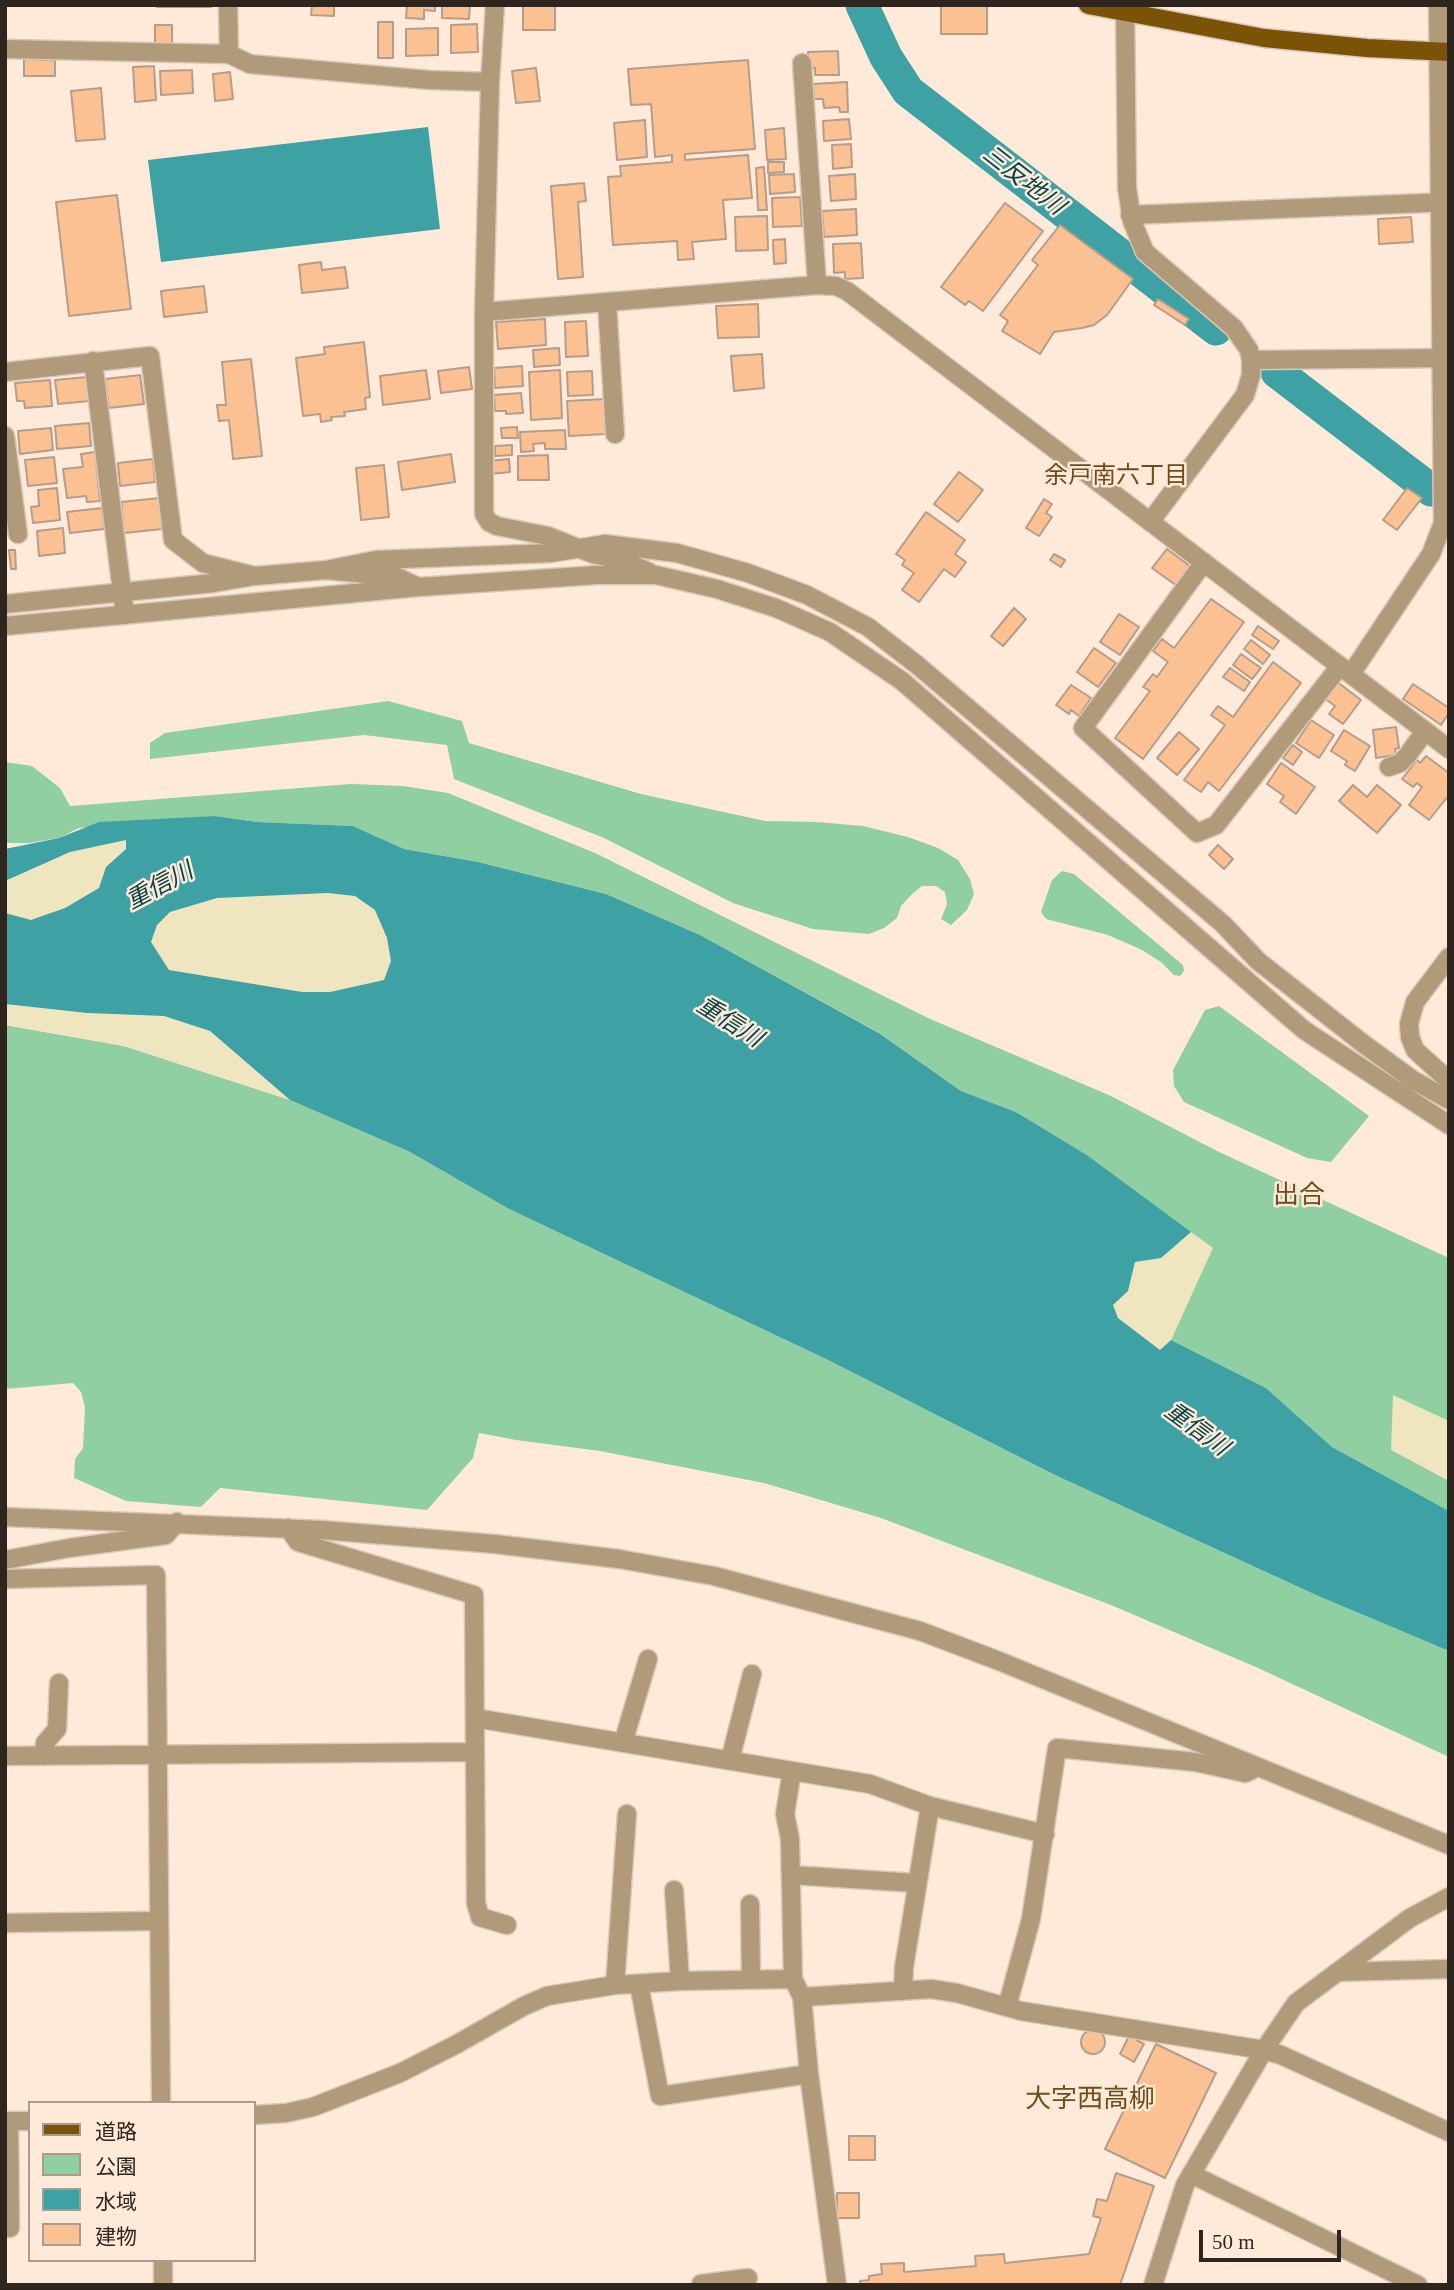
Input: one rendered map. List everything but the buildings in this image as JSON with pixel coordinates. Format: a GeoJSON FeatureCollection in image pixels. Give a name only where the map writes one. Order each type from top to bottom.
{"type":"FeatureCollection","features":[{"type":"Feature","properties":{"kind":"main road"},"geometry":{"type":"LineString","coordinates":[[1088,5],[1125,9],[1306,43],[1444,52]]}},
{"type":"Feature","properties":{"kind":"street"},"geometry":{"type":"LineString","coordinates":[[228,5],[229,54]]}},
{"type":"Feature","properties":{"kind":"street"},"geometry":{"type":"LineString","coordinates":[[495,5],[490,82],[484,312],[484,514],[489,522],[548,536],[576,548],[621,560],[656,575],[717,589],[776,608],[830,632],[902,681],[1304,1030],[1449,1125]]}},
{"type":"Feature","properties":{"kind":"street"},"geometry":{"type":"LineString","coordinates":[[1204,562],[1083,727],[1197,833],[1216,825],[1345,670],[1431,554],[1446,523],[1444,52],[1438,5]]}},
{"type":"Feature","properties":{"kind":"street"},"geometry":{"type":"LineString","coordinates":[[1125,9],[1127,188],[1130,215],[1145,252],[1234,328],[1249,350],[1251,360],[1251,374],[1245,395],[1150,522]]}},
{"type":"Feature","properties":{"kind":"street"},"geometry":{"type":"LineString","coordinates":[[5,49],[229,54],[250,64],[416,79],[490,82]]}},
{"type":"Feature","properties":{"kind":"street"},"geometry":{"type":"LineString","coordinates":[[802,63],[817,285]]}},
{"type":"Feature","properties":{"kind":"street"},"geometry":{"type":"LineString","coordinates":[[1130,215],[1445,202]]}},
{"type":"Feature","properties":{"kind":"street"},"geometry":{"type":"LineString","coordinates":[[484,312],[817,285],[836,286],[1449,749]]}},
{"type":"Feature","properties":{"kind":"street"},"geometry":{"type":"LineString","coordinates":[[607,302],[615,434]]}},
{"type":"Feature","properties":{"kind":"street"},"geometry":{"type":"LineString","coordinates":[[5,372],[150,356],[173,540],[203,563],[255,576]]}},
{"type":"Feature","properties":{"kind":"street"},"geometry":{"type":"LineString","coordinates":[[1251,360],[1446,358]]}},
{"type":"Feature","properties":{"kind":"street"},"geometry":{"type":"LineString","coordinates":[[93,361],[125,615]]}},
{"type":"Feature","properties":{"kind":"street"},"geometry":{"type":"LineString","coordinates":[[5,436],[18,534]]}},
{"type":"Feature","properties":{"kind":"street"},"geometry":{"type":"LineString","coordinates":[[5,604],[326,570],[376,560],[551,553],[614,544],[677,553],[748,573],[807,595],[868,627],[916,664],[1223,924],[1258,961],[1413,1080],[1449,1100]]}},
{"type":"Feature","properties":{"kind":"street"},"geometry":{"type":"LineString","coordinates":[[326,570],[397,577],[419,587]]}},
{"type":"Feature","properties":{"kind":"street"},"geometry":{"type":"LineString","coordinates":[[5,626],[419,587],[547,577],[656,575]]}},
{"type":"Feature","properties":{"kind":"street"},"geometry":{"type":"LineString","coordinates":[[1389,767],[1407,756],[1425,731]]}},
{"type":"Feature","properties":{"kind":"street"},"geometry":{"type":"LineString","coordinates":[[1449,957],[1415,1002],[1409,1024],[1415,1050],[1447,1079],[1449,1084]]}},
{"type":"Feature","properties":{"kind":"street"},"geometry":{"type":"LineString","coordinates":[[5,1517],[288,1528],[495,1544],[620,1559],[714,1576],[920,1631],[1449,1845]]}},
{"type":"Feature","properties":{"kind":"street"},"geometry":{"type":"LineString","coordinates":[[5,1560],[166,1535],[177,1522]]}},
{"type":"Feature","properties":{"kind":"street"},"geometry":{"type":"LineString","coordinates":[[288,1528],[298,1542],[474,1595],[476,1903],[480,1917],[507,1925]]}},
{"type":"Feature","properties":{"kind":"street"},"geometry":{"type":"LineString","coordinates":[[5,1579],[156,1575],[161,2101]]}},
{"type":"Feature","properties":{"kind":"street"},"geometry":{"type":"LineString","coordinates":[[623,1742],[648,1659]]}},
{"type":"Feature","properties":{"kind":"street"},"geometry":{"type":"LineString","coordinates":[[730,1760],[752,1674]]}},
{"type":"Feature","properties":{"kind":"street"},"geometry":{"type":"LineString","coordinates":[[44,1756],[45,1743],[57,1729],[60,1683]]}},
{"type":"Feature","properties":{"kind":"street"},"geometry":{"type":"LineString","coordinates":[[475,1718],[870,1784],[930,1806],[1045,1834]]}},
{"type":"Feature","properties":{"kind":"street"},"geometry":{"type":"LineString","coordinates":[[1007,2007],[1031,1919],[1057,1748],[1195,1762],[1245,1773],[1258,1768]]}},
{"type":"Feature","properties":{"kind":"street"},"geometry":{"type":"LineString","coordinates":[[5,1756],[474,1752]]}},
{"type":"Feature","properties":{"kind":"street"},"geometry":{"type":"LineString","coordinates":[[792,1771],[785,1814],[790,1839],[793,1979],[802,1997],[809,2074],[837,2285]]}},
{"type":"Feature","properties":{"kind":"street"},"geometry":{"type":"LineString","coordinates":[[903,1991],[916,1883],[930,1806]]}},
{"type":"Feature","properties":{"kind":"street"},"geometry":{"type":"LineString","coordinates":[[615,1985],[627,1814]]}},
{"type":"Feature","properties":{"kind":"street"},"geometry":{"type":"LineString","coordinates":[[791,1875],[916,1883]]}},
{"type":"Feature","properties":{"kind":"street"},"geometry":{"type":"LineString","coordinates":[[674,1890],[680,1981]]}},
{"type":"Feature","properties":{"kind":"street"},"geometry":{"type":"LineString","coordinates":[[1153,2285],[1185,2185],[1296,2003],[1410,1918],[1449,1897]]}},
{"type":"Feature","properties":{"kind":"street"},"geometry":{"type":"LineString","coordinates":[[750,1904],[751,1979]]}},
{"type":"Feature","properties":{"kind":"street"},"geometry":{"type":"LineString","coordinates":[[5,1923],[159,1921]]}},
{"type":"Feature","properties":{"kind":"street"},"geometry":{"type":"LineString","coordinates":[[1337,1972],[1449,1969]]}},
{"type":"Feature","properties":{"kind":"street"},"geometry":{"type":"LineString","coordinates":[[256,2115],[286,2113],[313,2107],[400,2073],[547,1996],[615,1985],[793,1979]]}},
{"type":"Feature","properties":{"kind":"street"},"geometry":{"type":"LineString","coordinates":[[639,1984],[660,2096],[809,2074]]}},
{"type":"Feature","properties":{"kind":"street"},"geometry":{"type":"LineString","coordinates":[[802,1997],[931,1989],[1007,2007],[1265,2050],[1449,2132]]}},
{"type":"Feature","properties":{"kind":"street"},"geometry":{"type":"LineString","coordinates":[[10,2228],[7,2121],[28,2121]]}},
{"type":"Feature","properties":{"kind":"street"},"geometry":{"type":"LineString","coordinates":[[1191,2174],[1418,2285]]}},
{"type":"Feature","properties":{"kind":"street"},"geometry":{"type":"LineString","coordinates":[[163,2262],[163,2285]]}},
{"type":"Feature","properties":{"kind":"street"},"geometry":{"type":"LineString","coordinates":[[700,2278],[748,2278]]}},
{"type":"Feature","properties":{"kind":"green space"},"geometry":{"type":"Polygon","coordinates":[[[388,701],[462,721],[469,743],[641,794],[765,821],[863,826],[908,837],[938,848],[958,860],[970,879],[974,894],[967,910],[951,925],[941,919],[947,904],[945,892],[936,886],[922,886],[901,906],[897,918],[884,928],[869,934],[813,929],[733,903],[604,838],[454,779],[447,745],[364,735],[150,759],[150,743],[165,733],[388,701]]]}},
{"type":"Feature","properties":{"kind":"green space"},"geometry":{"type":"Polygon","coordinates":[[[5,762],[32,766],[60,788],[70,806],[351,784],[403,786],[448,793],[595,853],[928,1018],[1111,1096],[1217,1151],[1449,1258],[1449,1511],[1332,1447],[1266,1388],[1171,1340],[1212,1248],[1087,1155],[1016,1112],[961,1091],[878,1032],[700,935],[606,894],[478,862],[404,849],[353,826],[257,822],[215,816],[79,828],[59,838],[29,843],[5,843],[5,762]]]}},
{"type":"Feature","properties":{"kind":"green space"},"geometry":{"type":"Polygon","coordinates":[[[1062,871],[1074,874],[1183,965],[1184,971],[1180,976],[1174,975],[1161,962],[1142,950],[1108,935],[1046,919],[1041,912],[1052,880],[1062,871]]]}},
{"type":"Feature","properties":{"kind":"green space"},"geometry":{"type":"Polygon","coordinates":[[[1219,1006],[1369,1116],[1331,1162],[1307,1158],[1184,1102],[1174,1086],[1173,1070],[1205,1010],[1219,1006]]]}},
{"type":"Feature","properties":{"kind":"green space"},"geometry":{"type":"Polygon","coordinates":[[[5,1025],[124,1046],[290,1100],[410,1152],[509,1209],[826,1359],[1057,1476],[1316,1595],[1449,1651],[1449,1757],[1258,1668],[1111,1605],[881,1518],[764,1483],[600,1451],[479,1433],[473,1458],[427,1510],[220,1488],[201,1507],[126,1501],[74,1478],[75,1459],[83,1448],[85,1407],[81,1392],[73,1383],[5,1389],[5,1025]]]}},
{"type":"Feature","properties":{"kind":"sand"},"geometry":{"type":"Polygon","coordinates":[[[126,840],[126,849],[106,867],[99,888],[65,908],[31,920],[5,913],[5,881],[70,852],[126,840]]]}},
{"type":"Feature","properties":{"kind":"sand"},"geometry":{"type":"Polygon","coordinates":[[[328,893],[355,896],[375,910],[387,938],[391,961],[384,980],[330,992],[302,992],[169,970],[151,942],[157,925],[170,912],[218,898],[328,893]]]}},
{"type":"Feature","properties":{"kind":"sand"},"geometry":{"type":"Polygon","coordinates":[[[5,1004],[87,1013],[164,1016],[210,1031],[290,1100],[124,1046],[5,1025],[5,1004]]]}},
{"type":"Feature","properties":{"kind":"sand"},"geometry":{"type":"Polygon","coordinates":[[[1191,1232],[1213,1248],[1171,1340],[1160,1350],[1117,1318],[1112,1305],[1128,1290],[1135,1262],[1161,1258],[1191,1232]]]}},
{"type":"Feature","properties":{"kind":"sand"},"geometry":{"type":"Polygon","coordinates":[[[1393,1395],[1449,1421],[1449,1481],[1391,1450],[1393,1395]]]}},
{"type":"Feature","properties":{"kind":"water"},"geometry":{"type":"Polygon","coordinates":[[[428,127],[440,229],[161,262],[148,160],[428,127]]]}},
{"type":"Feature","properties":{"kind":"water","name":"重信川"},"geometry":{"type":"Polygon","coordinates":[[[215,816],[257,822],[353,826],[404,849],[478,862],[606,894],[700,935],[879,1033],[961,1091],[1016,1112],[1087,1155],[1191,1232],[1161,1258],[1135,1262],[1128,1291],[1113,1305],[1118,1318],[1160,1350],[1171,1340],[1266,1388],[1332,1447],[1449,1511],[1449,1651],[1316,1595],[1057,1476],[826,1359],[509,1209],[410,1152],[290,1100],[210,1031],[164,1016],[87,1013],[5,1004],[5,913],[31,920],[65,908],[99,888],[106,867],[126,849],[126,840],[70,852],[5,881],[5,849],[59,838],[99,822],[215,816]],[[328,893],[217,898],[170,912],[157,925],[151,942],[169,970],[302,992],[330,992],[384,980],[391,961],[387,938],[375,910],[355,896],[328,893]]]}},
{"type":"Feature","properties":{"kind":"waterway","name":"三反地川"},"geometry":{"type":"LineString","coordinates":[[862,5],[886,57],[908,91],[1216,329]]}},
{"type":"Feature","properties":{"kind":"waterway","name":"三反地川"},"geometry":{"type":"LineString","coordinates":[[1277,372],[1431,490]]}},
{"type":"Feature","properties":{"kind":"district","name":"余戸南六丁目"},"geometry":{"type":"Point","coordinates":[1116,477]}},
{"type":"Feature","properties":{"kind":"district","name":"出合"},"geometry":{"type":"Point","coordinates":[1299,1196]}},
{"type":"Feature","properties":{"kind":"district","name":"大字西高柳"},"geometry":{"type":"Point","coordinates":[1090,2100]}}]}
